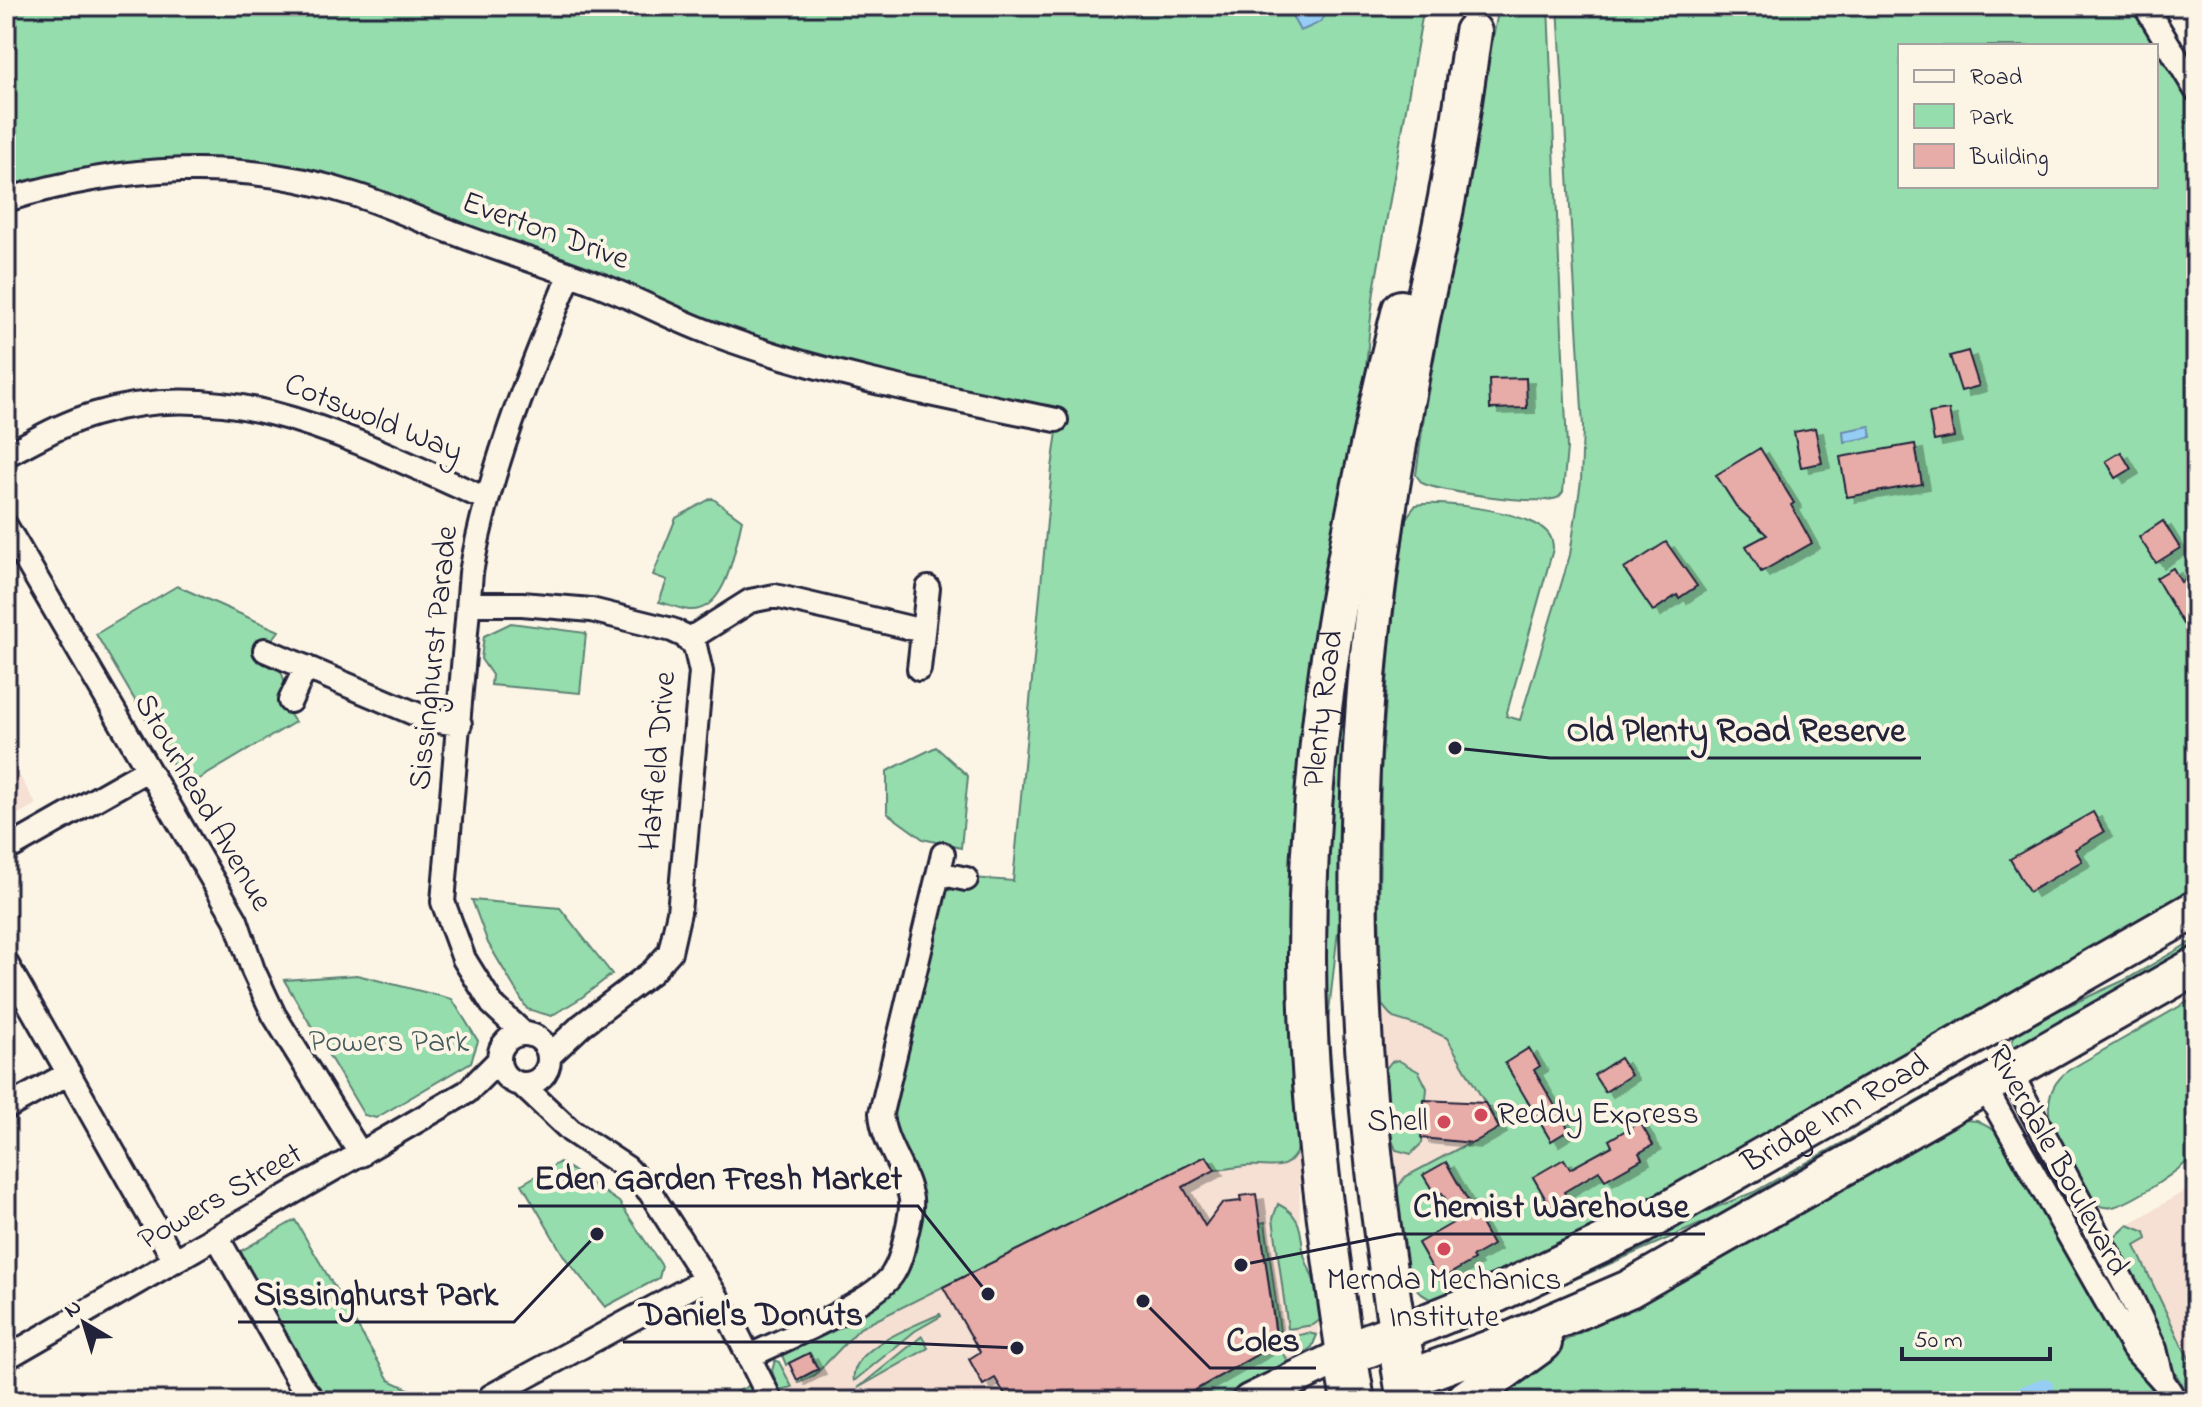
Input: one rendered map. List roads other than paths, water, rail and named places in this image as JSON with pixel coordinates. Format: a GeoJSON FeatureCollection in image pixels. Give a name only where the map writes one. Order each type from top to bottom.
{"type":"FeatureCollection","features":[{"type":"Feature","properties":{"kind":"highway","name":"Bridge Inn Road"},"geometry":{"type":"LineString","coordinates":[[1345,1354],[1398,1334]]}},
{"type":"Feature","properties":{"kind":"highway","name":"Plenty Road"},"geometry":{"type":"LineString","coordinates":[[1398,1334],[1407,1390]]}},
{"type":"Feature","properties":{"kind":"highway","name":"Plenty Road"},"geometry":{"type":"LineString","coordinates":[[1345,1354],[1349,1400]]}},
{"type":"Feature","properties":{"kind":"highway","name":"Bridge Inn Road"},"geometry":{"type":"LineString","coordinates":[[1349,1400],[1407,1390]]}},
{"type":"Feature","properties":{"kind":"main road","name":"Plenty Road"},"geometry":{"type":"LineString","coordinates":[[1398,1334],[1375,1183],[1362,1024],[1359,846],[1365,702],[1391,489],[1420,323],[1451,177],[1476,19]]}},
{"type":"Feature","properties":{"kind":"main road","name":"Plenty Road"},"geometry":{"type":"LineString","coordinates":[[1345,1354],[1315,1139],[1309,1027],[1307,955],[1315,777],[1332,636],[1366,449],[1476,19]]}},
{"type":"Feature","properties":{"kind":"main road","name":"Bridge Inn Road"},"geometry":{"type":"LineString","coordinates":[[1398,1334],[1443,1318],[1629,1232],[2196,909]]}},
{"type":"Feature","properties":{"kind":"main road","name":"Bridge Inn Road"},"geometry":{"type":"LineString","coordinates":[[1407,1390],[1490,1349],[1629,1289],[2196,966]]}},
{"type":"Feature","properties":{"kind":"main road","name":"Riverdale Boulevard"},"geometry":{"type":"LineString","coordinates":[[1972,1038],[1998,1080]]}},
{"type":"Feature","properties":{"kind":"main road"},"geometry":{"type":"LineString","coordinates":[[1463,1401],[1524,1356],[1629,1289]]}},
{"type":"Feature","properties":{"kind":"main road","name":"Bridge Inn Road"},"geometry":{"type":"LineString","coordinates":[[1249,1401],[1345,1354]]}},
{"type":"Feature","properties":{"kind":"street"},"geometry":{"type":"LineString","coordinates":[[2145,6],[2196,90]]}},
{"type":"Feature","properties":{"kind":"street","name":"Everton Drive"},"geometry":{"type":"LineString","coordinates":[[6,200],[87,179],[126,173],[179,169],[260,173],[353,194],[570,274],[683,323],[776,355],[922,393],[1056,420]]}},
{"type":"Feature","properties":{"kind":"street","name":"Sissinghurst Parade"},"geometry":{"type":"LineString","coordinates":[[530,1035],[492,1004],[464,959],[443,902],[471,573],[486,499],[504,441],[570,274]]}},
{"type":"Feature","properties":{"kind":"street","name":"Cotswold Way"},"geometry":{"type":"LineString","coordinates":[[6,455],[63,425],[96,414],[166,402],[234,404],[290,417],[486,499]]}},
{"type":"Feature","properties":{"kind":"street","name":"Stourhead Avenue"},"geometry":{"type":"LineString","coordinates":[[6,526],[236,920],[253,970],[284,1034],[361,1155]]}},
{"type":"Feature","properties":{"kind":"street"},"geometry":{"type":"LineString","coordinates":[[919,669],[928,588]]}},
{"type":"Feature","properties":{"kind":"street"},"geometry":{"type":"LineString","coordinates":[[694,648],[733,620],[742,606],[762,597],[790,598],[923,631]]}},
{"type":"Feature","properties":{"kind":"street","name":"Hatfield Drive"},"geometry":{"type":"LineString","coordinates":[[469,604],[522,604],[591,610],[672,630],[694,648],[701,672],[674,941],[664,960],[652,972],[582,1025],[547,1064]]}},
{"type":"Feature","properties":{"kind":"street"},"geometry":{"type":"LineString","coordinates":[[265,650],[430,720],[460,724]]}},
{"type":"Feature","properties":{"kind":"street"},"geometry":{"type":"LineString","coordinates":[[290,701],[306,667]]}},
{"type":"Feature","properties":{"kind":"street"},"geometry":{"type":"LineString","coordinates":[[6,850],[147,770]]}},
{"type":"Feature","properties":{"kind":"street"},"geometry":{"type":"LineString","coordinates":[[750,1356],[873,1294],[892,1276],[897,1265],[911,1217],[911,1202],[903,1172],[881,1125],[881,1113],[941,863],[966,879]]}},
{"type":"Feature","properties":{"kind":"street"},"geometry":{"type":"LineString","coordinates":[[6,963],[175,1261]]}},
{"type":"Feature","properties":{"kind":"street","name":"Sissinghurst Parade"},"geometry":{"type":"LineString","coordinates":[[492,1004],[501,1053]]}},
{"type":"Feature","properties":{"kind":"street","name":"Hatfield Drive"},"geometry":{"type":"LineString","coordinates":[[530,1035],[582,1025]]}},
{"type":"Feature","properties":{"kind":"street"},"geometry":{"type":"LineString","coordinates":[[559,1118],[544,1044],[530,1035],[512,1037],[501,1053],[503,1073],[571,1131],[640,1179],[706,1279],[750,1356],[771,1401]]}},
{"type":"Feature","properties":{"kind":"street","name":"Powers Street"},"geometry":{"type":"LineString","coordinates":[[6,1358],[467,1092],[501,1053]]}},
{"type":"Feature","properties":{"kind":"street"},"geometry":{"type":"LineString","coordinates":[[518,1083],[535,1081],[547,1064]]}},
{"type":"Feature","properties":{"kind":"street"},"geometry":{"type":"LineString","coordinates":[[6,1108],[69,1073]]}},
{"type":"Feature","properties":{"kind":"street","name":"Riverdale Boulevard"},"geometry":{"type":"LineString","coordinates":[[1998,1080],[2096,1233],[2151,1339],[2163,1381]]}},
{"type":"Feature","properties":{"kind":"street","name":"Riverdale Boulevard"},"geometry":{"type":"LineString","coordinates":[[1998,1080],[2075,1246],[2133,1348],[2163,1381],[2176,1401]]}},
{"type":"Feature","properties":{"kind":"street","name":"Powers Street"},"geometry":{"type":"LineString","coordinates":[[467,1092],[518,1083]]}},
{"type":"Feature","properties":{"kind":"street"},"geometry":{"type":"LineString","coordinates":[[2075,1246],[2096,1233]]}},
{"type":"Feature","properties":{"kind":"street"},"geometry":{"type":"LineString","coordinates":[[217,1237],[307,1396]]}},
{"type":"Feature","properties":{"kind":"street"},"geometry":{"type":"LineString","coordinates":[[491,1396],[706,1279]]}},
{"type":"Feature","properties":{"kind":"water"},"geometry":{"type":"Polygon","coordinates":[[[1294,6],[1326,6],[1326,12],[1319,23],[1300,31],[1293,18],[1294,6]]]}},
{"type":"Feature","properties":{"kind":"water"},"geometry":{"type":"Polygon","coordinates":[[[1870,426],[1872,437],[1844,442],[1843,431],[1870,426]]]}},
{"type":"Feature","properties":{"kind":"waterway"},"geometry":{"type":"LineString","coordinates":[[2011,1401],[2044,1388]]}},
{"type":"Feature","properties":{"kind":"place","name":"Old Plenty Road Reserve"},"geometry":{"type":"Point","coordinates":[1455,748]}},
{"type":"Feature","properties":{"kind":"place","name":"Reddy Express"},"geometry":{"type":"Point","coordinates":[1481,1115]}},
{"type":"Feature","properties":{"kind":"place","name":"Shell"},"geometry":{"type":"Point","coordinates":[1444,1122]}},
{"type":"Feature","properties":{"kind":"place","name":"Sissinghurst Park"},"geometry":{"type":"Point","coordinates":[597,1234]}},
{"type":"Feature","properties":{"kind":"place","name":"Mernda Mechanics Institute"},"geometry":{"type":"Point","coordinates":[1444,1249]}},
{"type":"Feature","properties":{"kind":"place","name":"Chemist Warehouse"},"geometry":{"type":"Point","coordinates":[1241,1265]}},
{"type":"Feature","properties":{"kind":"place","name":"Eden Garden Fresh Market"},"geometry":{"type":"Point","coordinates":[988,1294]}},
{"type":"Feature","properties":{"kind":"place","name":"Coles"},"geometry":{"type":"Point","coordinates":[1143,1301]}},
{"type":"Feature","properties":{"kind":"place","name":"Daniel's Donuts"},"geometry":{"type":"Point","coordinates":[1017,1348]}},
{"type":"Feature","properties":{"kind":"park label","name":"Powers Park"},"geometry":{"type":"Point","coordinates":[389,1043]}}]}
